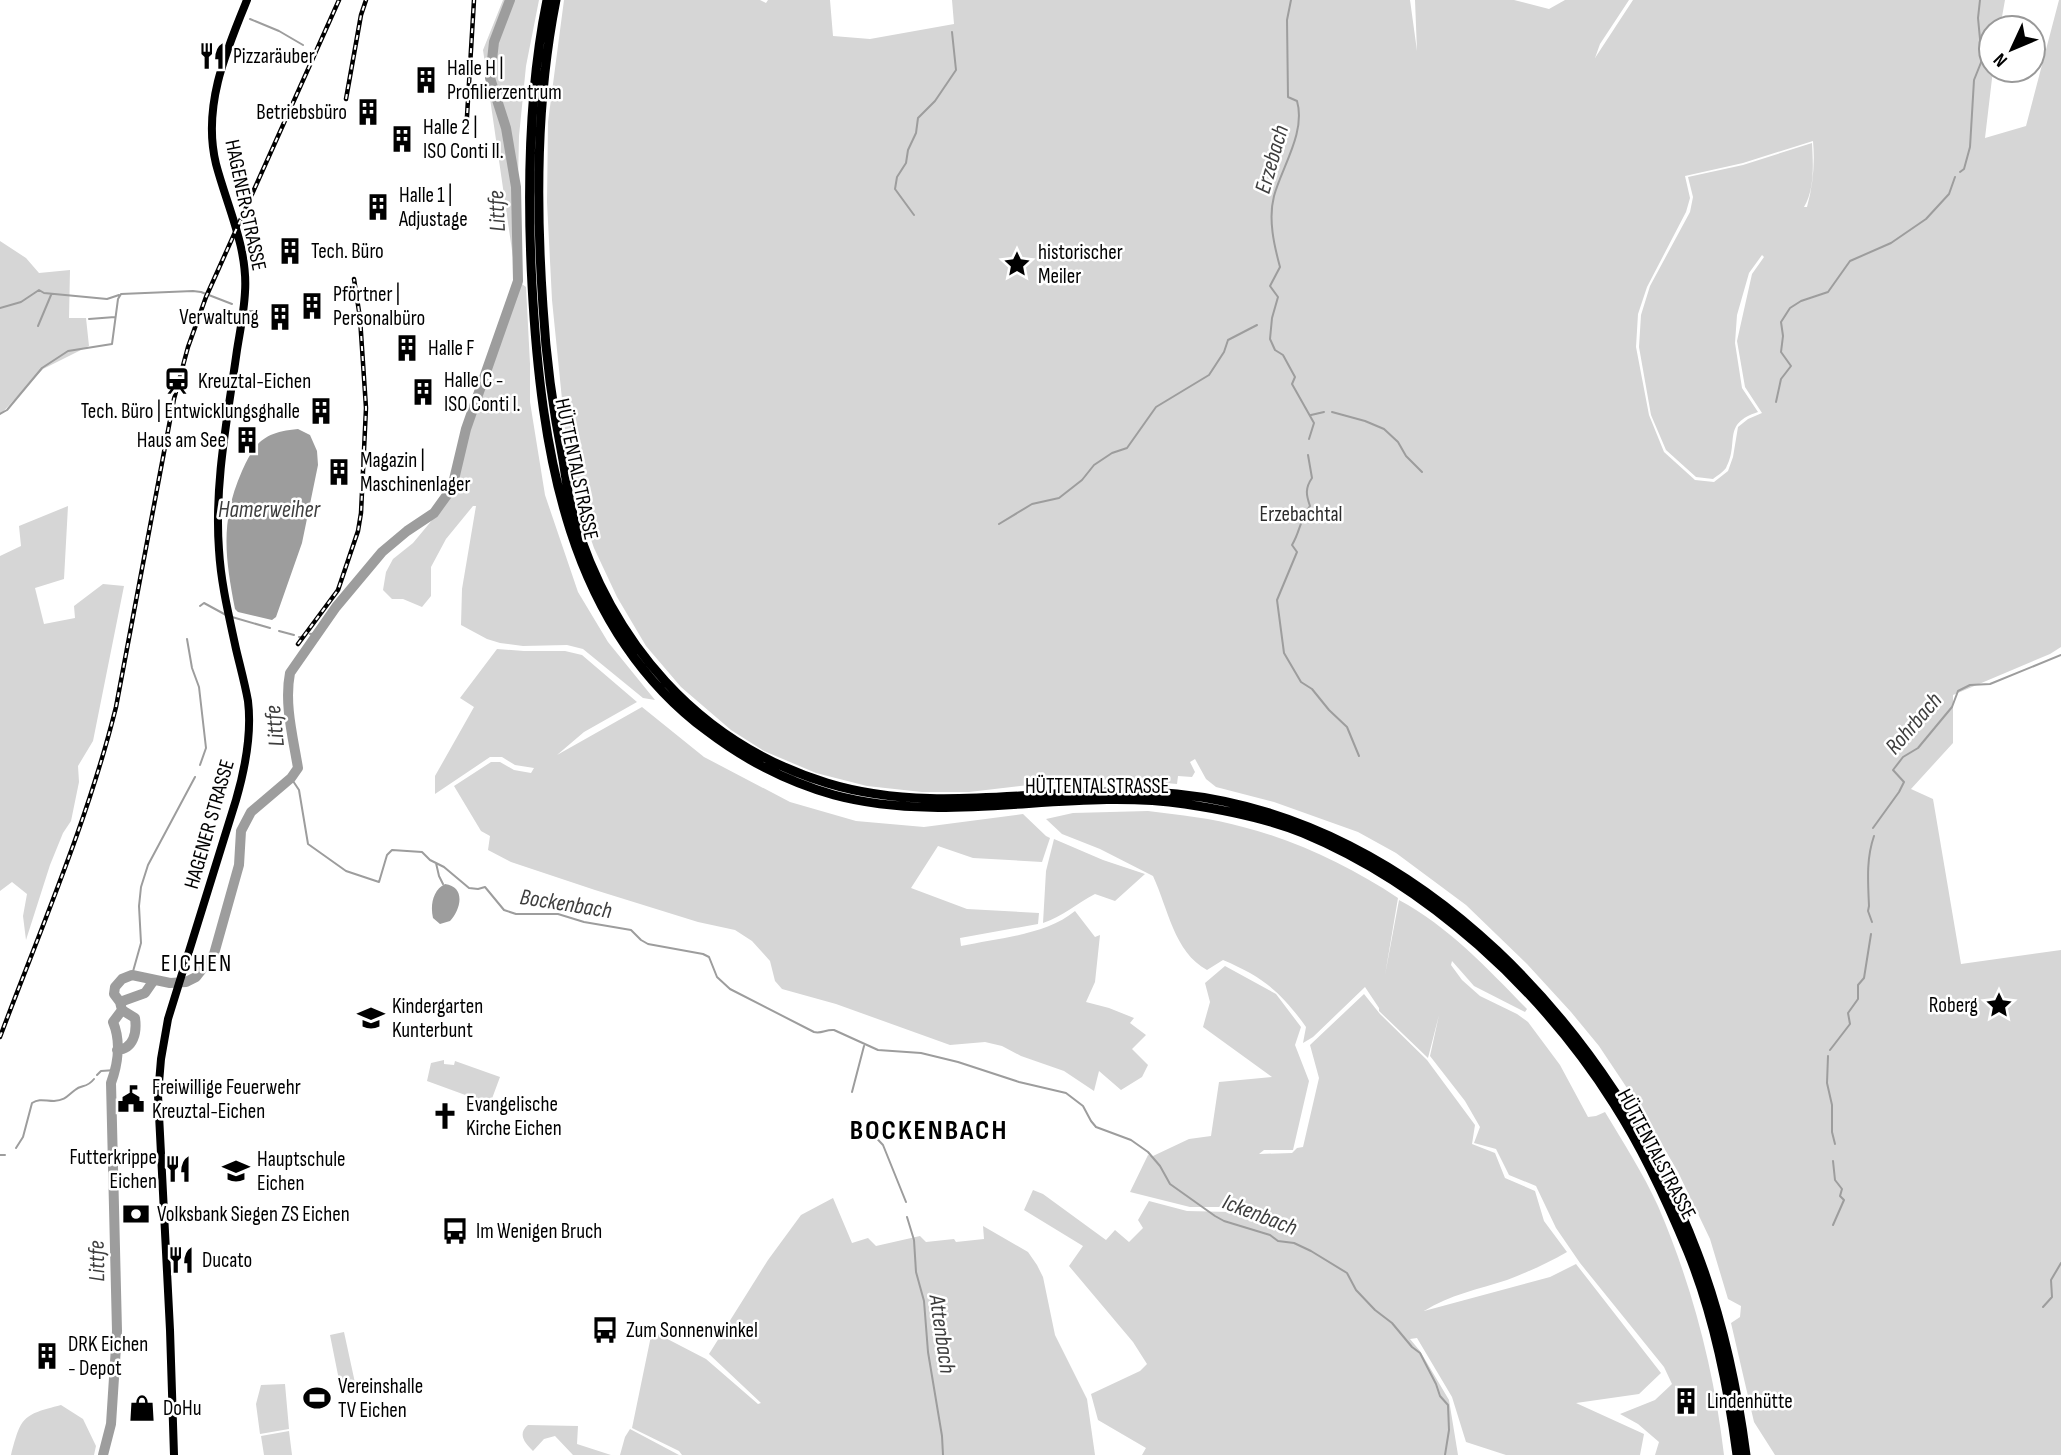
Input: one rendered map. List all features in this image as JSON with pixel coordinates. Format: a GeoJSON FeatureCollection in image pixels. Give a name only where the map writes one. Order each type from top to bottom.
{"type":"FeatureCollection","features":[{"type":"Feature","properties":{"kind":"highway"},"geometry":{"type":"LineString","coordinates":[[536,130],[537,57],[547,0]]}},
{"type":"Feature","properties":{"kind":"highway"},"geometry":{"type":"LineString","coordinates":[[536,130],[556,0]]}},
{"type":"Feature","properties":{"kind":"highway","name":"HÜTTENTALSTRASSE"},"geometry":{"type":"LineString","coordinates":[[536,130],[529,197],[546,423],[564,512],[582,566],[599,604],[632,657],[658,689],[688,717],[721,742],[766,769],[828,793],[866,803],[936,809],[1083,800],[1178,803],[1227,811],[1300,832],[1397,882],[1481,949],[1516,983],[1573,1047],[1614,1103],[1658,1184],[1689,1255],[1723,1350],[1738,1426]]}},
{"type":"Feature","properties":{"kind":"highway"},"geometry":{"type":"LineString","coordinates":[[1737,1455],[1738,1426]]}},
{"type":"Feature","properties":{"kind":"highway"},"geometry":{"type":"LineString","coordinates":[[1738,1426],[1746,1455]]}},
{"type":"Feature","properties":{"kind":"main road","name":"HAGENER STRASSE"},"geometry":{"type":"LineString","coordinates":[[174,1455],[158,1096],[161,1059],[176,993],[244,771],[248,701],[219,559],[218,509],[246,290],[241,247],[214,153],[212,105],[232,35],[247,0]]}},
{"type":"Feature","properties":{"kind":"green space"},"geometry":{"type":"Polygon","coordinates":[[[503,0],[539,0],[526,66],[519,136],[516,278],[483,50],[503,0]]]}},
{"type":"Feature","properties":{"kind":"green space","name":"Erzebachtal"},"geometry":{"type":"Polygon","coordinates":[[[564,0],[760,0],[766,3],[768,0],[830,0],[833,36],[870,39],[954,24],[952,0],[1410,0],[1417,51],[1415,0],[1514,0],[1549,9],[1565,0],[1629,0],[1600,44],[1595,58],[1633,0],[2005,0],[2002,14],[1977,14],[1977,84],[1991,84],[1985,138],[2026,126],[2037,84],[2047,84],[2047,46],[2061,0],[2061,647],[1953,695],[1953,743],[1911,789],[1933,799],[1961,964],[2061,950],[2061,1455],[1775,1455],[1754,1422],[1731,1323],[1740,1317],[1741,1306],[1728,1299],[1710,1239],[1678,1172],[1643,1112],[1599,1046],[1527,964],[1466,905],[1396,853],[1358,832],[1274,802],[1216,787],[1206,779],[1195,759],[1190,762],[1195,772],[1192,777],[1178,776],[1177,784],[1095,780],[969,792],[922,792],[867,786],[816,773],[764,751],[731,730],[681,687],[646,646],[617,597],[594,548],[579,505],[567,449],[552,300],[547,202],[548,122],[564,0]],[[1813,141],[1743,163],[1685,176],[1690,198],[1686,212],[1647,287],[1638,314],[1636,347],[1649,415],[1664,452],[1695,480],[1714,482],[1728,471],[1738,427],[1762,413],[1745,387],[1737,341],[1752,274],[1764,257],[1762,255],[1749,273],[1737,315],[1735,343],[1742,388],[1758,412],[1739,422],[1735,428],[1730,459],[1725,469],[1713,479],[1696,477],[1666,450],[1651,415],[1639,347],[1641,315],[1650,286],[1690,212],[1693,197],[1688,177],[1743,165],[1812,143],[1810,192],[1804,207],[1807,207],[1811,191],[1813,141]]]}},
{"type":"Feature","properties":{"kind":"green space"},"geometry":{"type":"Polygon","coordinates":[[[0,241],[26,258],[39,273],[70,270],[69,318],[86,318],[89,346],[43,369],[0,415],[0,241]]]}},
{"type":"Feature","properties":{"kind":"green space"},"geometry":{"type":"Polygon","coordinates":[[[515,279],[526,287],[530,402],[545,495],[578,592],[608,642],[655,700],[643,698],[583,649],[567,645],[523,646],[500,643],[461,625],[462,589],[476,506],[473,506],[446,539],[431,567],[431,596],[422,607],[403,599],[392,599],[383,590],[386,572],[393,559],[413,543],[443,507],[458,447],[487,377],[515,279]]]}},
{"type":"Feature","properties":{"kind":"green space"},"geometry":{"type":"Polygon","coordinates":[[[68,506],[64,579],[35,588],[44,624],[75,618],[74,606],[103,584],[124,586],[93,741],[78,766],[79,782],[71,821],[50,865],[26,940],[23,916],[27,894],[12,882],[0,891],[0,556],[21,546],[19,526],[68,506]]]}},
{"type":"Feature","properties":{"kind":"green space"},"geometry":{"type":"Polygon","coordinates":[[[497,649],[565,651],[582,655],[637,702],[584,732],[557,755],[642,707],[704,757],[790,802],[856,821],[924,827],[1023,814],[1050,838],[1042,862],[973,858],[938,846],[911,888],[967,909],[1039,913],[1038,924],[960,938],[961,946],[1036,931],[1075,911],[1095,937],[1100,935],[1095,982],[1086,1002],[1134,1018],[1130,1023],[1146,1035],[1132,1049],[1148,1065],[1142,1077],[1121,1090],[1099,1071],[1094,1091],[1064,1071],[1021,1056],[1002,1046],[985,1042],[950,1045],[836,1004],[782,989],[775,981],[770,961],[752,941],[735,930],[698,922],[595,890],[511,862],[488,850],[490,836],[481,831],[454,786],[491,762],[500,762],[514,770],[531,773],[534,768],[515,765],[502,757],[490,757],[435,794],[435,776],[474,707],[460,698],[497,649]]]}},
{"type":"Feature","properties":{"kind":"green space"},"geometry":{"type":"Polygon","coordinates":[[[1148,811],[1243,827],[1304,847],[1343,866],[1398,898],[1385,975],[1399,900],[1451,936],[1527,1009],[1525,1012],[1474,986],[1452,961],[1451,965],[1462,980],[1480,996],[1528,1022],[1560,1065],[1588,1117],[1605,1112],[1639,1170],[1658,1206],[1691,1297],[1708,1359],[1724,1455],[1655,1455],[1659,1442],[1638,1424],[1620,1414],[1655,1400],[1672,1384],[1664,1367],[1580,1263],[1556,1228],[1536,1186],[1509,1175],[1496,1149],[1474,1143],[1480,1127],[1465,1101],[1430,1056],[1439,1015],[1428,1058],[1379,1011],[1365,987],[1313,1037],[1303,1043],[1306,1027],[1288,1004],[1260,979],[1223,960],[1207,970],[1187,952],[1173,928],[1153,876],[1100,849],[1062,834],[1046,819],[1073,813],[1148,811]]]}},
{"type":"Feature","properties":{"kind":"green space"},"geometry":{"type":"Polygon","coordinates":[[[1054,839],[1145,874],[1115,901],[1095,894],[1043,923],[1046,871],[1054,839]]]}},
{"type":"Feature","properties":{"kind":"green space"},"geometry":{"type":"Polygon","coordinates":[[[1225,966],[1276,994],[1301,1027],[1295,1045],[1309,1081],[1293,1150],[1264,1150],[1259,1154],[1292,1153],[1303,1147],[1319,1078],[1310,1045],[1364,994],[1380,1014],[1427,1060],[1475,1125],[1472,1144],[1495,1153],[1505,1178],[1535,1191],[1544,1221],[1567,1252],[1523,1274],[1454,1297],[1424,1311],[1550,1277],[1576,1264],[1661,1373],[1639,1394],[1576,1403],[1644,1434],[1640,1455],[1506,1455],[1466,1442],[1452,1397],[1417,1338],[1410,1339],[1449,1400],[1458,1455],[1142,1455],[1146,1448],[1098,1420],[1091,1394],[1140,1371],[1147,1364],[1133,1342],[1069,1266],[1083,1246],[1024,1210],[1033,1190],[1043,1194],[1106,1240],[1115,1230],[1129,1242],[1143,1228],[1138,1220],[1149,1201],[1187,1211],[1231,1212],[1244,1216],[1247,1211],[1230,1207],[1190,1207],[1130,1192],[1148,1155],[1153,1156],[1189,1139],[1211,1136],[1219,1082],[1272,1077],[1203,1027],[1210,1002],[1205,983],[1225,966]]]}},
{"type":"Feature","properties":{"kind":"green space"},"geometry":{"type":"Polygon","coordinates":[[[444,1060],[444,1064],[454,1065],[455,1061],[500,1077],[490,1104],[427,1081],[431,1063],[444,1060]]]}},
{"type":"Feature","properties":{"kind":"green space"},"geometry":{"type":"Polygon","coordinates":[[[833,1198],[852,1243],[868,1238],[876,1246],[920,1236],[926,1242],[984,1239],[983,1226],[1028,1252],[1043,1277],[1055,1335],[1087,1399],[1095,1455],[682,1455],[632,1428],[652,1331],[706,1359],[758,1404],[761,1403],[709,1354],[768,1260],[801,1215],[833,1198]]]}},
{"type":"Feature","properties":{"kind":"green space"},"geometry":{"type":"Polygon","coordinates":[[[344,1332],[357,1392],[342,1395],[330,1335],[344,1332]]]}},
{"type":"Feature","properties":{"kind":"green space"},"geometry":{"type":"Polygon","coordinates":[[[285,1384],[289,1429],[260,1434],[256,1404],[261,1385],[285,1384]]]}},
{"type":"Feature","properties":{"kind":"green space"},"geometry":{"type":"Polygon","coordinates":[[[61,1405],[83,1419],[96,1446],[94,1455],[11,1455],[25,1420],[38,1412],[61,1405]]]}},
{"type":"Feature","properties":{"kind":"green space"},"geometry":{"type":"Polygon","coordinates":[[[528,1425],[578,1426],[577,1444],[611,1455],[573,1455],[555,1436],[544,1439],[533,1451],[523,1435],[528,1425]]]}},
{"type":"Feature","properties":{"kind":"green space"},"geometry":{"type":"Polygon","coordinates":[[[630,1429],[679,1455],[620,1455],[630,1429]]]}},
{"type":"Feature","properties":{"kind":"green space"},"geometry":{"type":"Polygon","coordinates":[[[289,1431],[292,1455],[264,1455],[261,1436],[289,1431]]]}},
{"type":"Feature","properties":{"kind":"water","name":"Hamerweiher"},"geometry":{"type":"Polygon","coordinates":[[[298,429],[310,435],[317,451],[318,465],[302,543],[276,617],[272,620],[235,609],[227,556],[227,523],[235,489],[256,446],[269,436],[298,429]]]}},
{"type":"Feature","properties":{"kind":"water"},"geometry":{"type":"Polygon","coordinates":[[[445,884],[456,889],[460,899],[457,911],[450,921],[440,924],[433,918],[432,903],[435,894],[445,884]]]}},
{"type":"Feature","properties":{"kind":"waterway","name":"Littfe"},"geometry":{"type":"LineString","coordinates":[[103,1455],[111,1424],[117,1331],[111,1083],[118,1052],[113,1022],[122,1010],[114,994],[115,987],[122,979],[132,975],[170,983],[186,982],[196,977],[214,954],[239,865],[241,831],[251,812],[291,778],[298,768],[289,709],[290,673],[336,607],[382,552],[434,513],[452,488],[466,429],[518,281],[516,187],[506,128],[490,78],[494,42],[510,0]]}},
{"type":"Feature","properties":{"kind":"waterway","name":"Erzebach"},"geometry":{"type":"LineString","coordinates":[[1291,0],[1287,20],[1288,97],[1297,101],[1299,113],[1296,137],[1272,205],[1273,232],[1280,267],[1270,286],[1278,297],[1270,339],[1295,377],[1292,384],[1314,423],[1309,439]]}},
{"type":"Feature","properties":{"kind":"waterway"},"geometry":{"type":"LineString","coordinates":[[1960,172],[1964,169],[1970,147],[1974,80],[1982,60],[1978,18],[1980,0]]}},
{"type":"Feature","properties":{"kind":"waterway"},"geometry":{"type":"LineString","coordinates":[[250,19],[303,45]]}},
{"type":"Feature","properties":{"kind":"waterway"},"geometry":{"type":"LineString","coordinates":[[914,215],[895,189],[897,177],[906,163],[918,118],[935,101],[956,70],[952,32]]}},
{"type":"Feature","properties":{"kind":"waterway"},"geometry":{"type":"LineString","coordinates":[[1776,402],[1781,379],[1791,366],[1781,352],[1781,322],[1790,308],[1801,301],[1828,292],[1850,261],[1891,243],[1926,219],[1949,194],[1955,177]]}},
{"type":"Feature","properties":{"kind":"waterway"},"geometry":{"type":"LineString","coordinates":[[0,308],[21,302],[39,290],[44,293],[107,299],[119,295]]}},
{"type":"Feature","properties":{"kind":"waterway"},"geometry":{"type":"LineString","coordinates":[[0,414],[7,410],[42,368],[68,351],[112,344],[121,294],[193,291],[232,304]]}},
{"type":"Feature","properties":{"kind":"waterway"},"geometry":{"type":"LineString","coordinates":[[38,326],[51,295]]}},
{"type":"Feature","properties":{"kind":"waterway"},"geometry":{"type":"LineString","coordinates":[[250,311],[254,311],[257,316]]}},
{"type":"Feature","properties":{"kind":"waterway"},"geometry":{"type":"LineString","coordinates":[[89,319],[115,317]]}},
{"type":"Feature","properties":{"kind":"waterway"},"geometry":{"type":"LineString","coordinates":[[999,524],[1032,504],[1059,498],[1082,480],[1094,465],[1112,453],[1127,448],[1156,407],[1209,375],[1224,352],[1228,340],[1257,325]]}},
{"type":"Feature","properties":{"kind":"waterway"},"geometry":{"type":"LineString","coordinates":[[1311,415],[1324,412]]}},
{"type":"Feature","properties":{"kind":"waterway"},"geometry":{"type":"LineString","coordinates":[[1332,412],[1384,429],[1422,472]]}},
{"type":"Feature","properties":{"kind":"waterway","name":"Erzebach"},"geometry":{"type":"LineString","coordinates":[[1308,455],[1312,478],[1307,492],[1310,506],[1292,545],[1297,552],[1277,600],[1284,653],[1301,682],[1312,689],[1347,727],[1359,756]]}},
{"type":"Feature","properties":{"kind":"waterway"},"geometry":{"type":"LineString","coordinates":[[200,606],[204,603],[226,615]]}},
{"type":"Feature","properties":{"kind":"waterway"},"geometry":{"type":"LineString","coordinates":[[232,617],[270,628]]}},
{"type":"Feature","properties":{"kind":"waterway"},"geometry":{"type":"LineString","coordinates":[[279,631],[294,635]]}},
{"type":"Feature","properties":{"kind":"waterway","name":"Littfe"},"geometry":{"type":"LineString","coordinates":[[310,634],[318,633]]}},
{"type":"Feature","properties":{"kind":"waterway"},"geometry":{"type":"LineString","coordinates":[[187,639],[192,668],[199,687],[206,748],[200,765]]}},
{"type":"Feature","properties":{"kind":"waterway","name":"Rohrbach"},"geometry":{"type":"LineString","coordinates":[[1873,828],[1904,782],[1893,770],[1903,757],[1918,748],[1952,707],[1958,691],[1970,685],[1990,684],[2061,655]]}},
{"type":"Feature","properties":{"kind":"waterway"},"geometry":{"type":"LineString","coordinates":[[132,975],[141,943],[141,887],[148,865],[195,777]]}},
{"type":"Feature","properties":{"kind":"waterway","name":"Ickenbach"},"geometry":{"type":"LineString","coordinates":[[291,778],[299,790],[308,844],[346,871],[379,882],[387,855],[392,850],[422,852],[469,888],[485,887],[504,910],[516,914],[558,914],[584,922],[631,930],[648,944],[703,954],[709,957],[717,977],[730,989],[814,1032],[834,1030],[878,1050],[921,1053],[1066,1093],[1083,1106],[1096,1127],[1131,1140],[1148,1152],[1170,1184],[1215,1216],[1270,1235],[1278,1241],[1294,1243],[1347,1273],[1356,1290],[1420,1353],[1440,1396],[1448,1405],[1449,1430],[1445,1455]]}},
{"type":"Feature","properties":{"kind":"waterway","name":"Rohrbach"},"geometry":{"type":"LineString","coordinates":[[1872,922],[1868,911],[1868,871],[1874,836]]}},
{"type":"Feature","properties":{"kind":"waterway"},"geometry":{"type":"LineString","coordinates":[[436,863],[443,884]]}},
{"type":"Feature","properties":{"kind":"waterway","name":"Rohrbach"},"geometry":{"type":"LineString","coordinates":[[1830,1050],[1850,1024],[1848,1013],[1858,999],[1858,985],[1864,978],[1871,934]]}},
{"type":"Feature","properties":{"kind":"waterway"},"geometry":{"type":"LineString","coordinates":[[120,1002],[145,993],[154,980]]}},
{"type":"Feature","properties":{"kind":"waterway"},"geometry":{"type":"LineString","coordinates":[[117,1050],[131,1043],[135,1029],[135,1018],[122,1010]]}},
{"type":"Feature","properties":{"kind":"waterway","name":"Attenbach"},"geometry":{"type":"LineString","coordinates":[[852,1092],[864,1046]]}},
{"type":"Feature","properties":{"kind":"waterway","name":"Rohrbach"},"geometry":{"type":"LineString","coordinates":[[1828,1056],[1827,1083],[1835,1144]]}},
{"type":"Feature","properties":{"kind":"waterway"},"geometry":{"type":"LineString","coordinates":[[97,1075],[101,1071],[116,1070]]}},
{"type":"Feature","properties":{"kind":"waterway"},"geometry":{"type":"LineString","coordinates":[[16,1148],[23,1137],[32,1103],[40,1100],[61,1100],[94,1079]]}},
{"type":"Feature","properties":{"kind":"waterway","name":"Attenbach"},"geometry":{"type":"LineString","coordinates":[[867,1128],[883,1145],[906,1202]]}},
{"type":"Feature","properties":{"kind":"waterway"},"geometry":{"type":"LineString","coordinates":[[0,1155],[5,1155]]}},
{"type":"Feature","properties":{"kind":"waterway","name":"Rohrbach"},"geometry":{"type":"LineString","coordinates":[[1833,1161],[1835,1180],[1842,1189],[1840,1196],[1844,1200],[1833,1225]]}},
{"type":"Feature","properties":{"kind":"waterway","name":"Attenbach"},"geometry":{"type":"LineString","coordinates":[[907,1217],[914,1240],[916,1272],[924,1301],[928,1352],[943,1455]]}},
{"type":"Feature","properties":{"kind":"waterway"},"geometry":{"type":"LineString","coordinates":[[2043,1307],[2052,1297],[2051,1280],[2061,1263]]}},
{"type":"Feature","properties":{"kind":"railway"},"geometry":{"type":"LineString","coordinates":[[0,1037],[63,874],[105,749],[116,707],[174,399],[188,347],[206,297],[339,0]]}},
{"type":"Feature","properties":{"kind":"railway"},"geometry":{"type":"LineString","coordinates":[[346,99],[366,0]]}},
{"type":"Feature","properties":{"kind":"railway"},"geometry":{"type":"LineString","coordinates":[[466,133],[474,0]]}},
{"type":"Feature","properties":{"kind":"railway"},"geometry":{"type":"LineString","coordinates":[[298,644],[338,590],[358,531],[361,513],[366,408],[360,318],[354,279]]}},
{"type":"Feature","properties":{"kind":"place","name":"Pizzaräuber"},"geometry":{"type":"Point","coordinates":[212,56]}},
{"type":"Feature","properties":{"kind":"place","name":"Halle H | Profilierzentrum"},"geometry":{"type":"Point","coordinates":[426,80]}},
{"type":"Feature","properties":{"kind":"place","name":"Betriebsbüro"},"geometry":{"type":"Point","coordinates":[368,112]}},
{"type":"Feature","properties":{"kind":"place","name":"Halle 2 | ISO Conti II."},"geometry":{"type":"Point","coordinates":[402,139]}},
{"type":"Feature","properties":{"kind":"place","name":"Halle 1 | Adjustage"},"geometry":{"type":"Point","coordinates":[378,207]}},
{"type":"Feature","properties":{"kind":"place","name":"Tech. Büro"},"geometry":{"type":"Point","coordinates":[290,251]}},
{"type":"Feature","properties":{"kind":"place","name":"historischer Meiler"},"geometry":{"type":"Point","coordinates":[1017,264]}},
{"type":"Feature","properties":{"kind":"place","name":"Pförtner | Personalbüro"},"geometry":{"type":"Point","coordinates":[312,306]}},
{"type":"Feature","properties":{"kind":"place","name":"Verwaltung"},"geometry":{"type":"Point","coordinates":[280,317]}},
{"type":"Feature","properties":{"kind":"place","name":"Halle F"},"geometry":{"type":"Point","coordinates":[407,348]}},
{"type":"Feature","properties":{"kind":"place","name":"Kreuztal-Eichen"},"geometry":{"type":"Point","coordinates":[177,381]}},
{"type":"Feature","properties":{"kind":"place","name":"Halle C - ISO Conti I."},"geometry":{"type":"Point","coordinates":[423,392]}},
{"type":"Feature","properties":{"kind":"place","name":"Tech. Büro | Entwicklungsghalle"},"geometry":{"type":"Point","coordinates":[321,411]}},
{"type":"Feature","properties":{"kind":"place","name":"Haus am See"},"geometry":{"type":"Point","coordinates":[247,440]}},
{"type":"Feature","properties":{"kind":"place","name":"Magazin | Maschinenlager"},"geometry":{"type":"Point","coordinates":[339,472]}},
{"type":"Feature","properties":{"kind":"place","name":"Roberg"},"geometry":{"type":"Point","coordinates":[1999,1005]}},
{"type":"Feature","properties":{"kind":"place","name":"Kindergarten Kunterbunt"},"geometry":{"type":"Point","coordinates":[371,1018]}},
{"type":"Feature","properties":{"kind":"place","name":"Freiwillige Feuerwehr Kreuztal-Eichen"},"geometry":{"type":"Point","coordinates":[131,1099]}},
{"type":"Feature","properties":{"kind":"place","name":"Evangelische Kirche Eichen"},"geometry":{"type":"Point","coordinates":[445,1116]}},
{"type":"Feature","properties":{"kind":"place","name":"Futterkrippe Eichen"},"geometry":{"type":"Point","coordinates":[178,1169]}},
{"type":"Feature","properties":{"kind":"place","name":"Hauptschule Eichen"},"geometry":{"type":"Point","coordinates":[236,1171]}},
{"type":"Feature","properties":{"kind":"place","name":"Volksbank Siegen ZS Eichen"},"geometry":{"type":"Point","coordinates":[136,1214]}},
{"type":"Feature","properties":{"kind":"place","name":"Im Wenigen Bruch"},"geometry":{"type":"Point","coordinates":[455,1231]}},
{"type":"Feature","properties":{"kind":"place","name":"Ducato"},"geometry":{"type":"Point","coordinates":[181,1260]}},
{"type":"Feature","properties":{"kind":"place","name":"Zum Sonnenwinkel"},"geometry":{"type":"Point","coordinates":[605,1330]}},
{"type":"Feature","properties":{"kind":"place","name":"DRK Eichen - Depot"},"geometry":{"type":"Point","coordinates":[47,1356]}},
{"type":"Feature","properties":{"kind":"place","name":"Vereinshalle TV Eichen"},"geometry":{"type":"Point","coordinates":[317,1398]}},
{"type":"Feature","properties":{"kind":"place","name":"Lindenhütte"},"geometry":{"type":"Point","coordinates":[1686,1401]}},
{"type":"Feature","properties":{"kind":"place","name":"DoHu"},"geometry":{"type":"Point","coordinates":[142,1408]}},
{"type":"Feature","properties":{"kind":"district","name":"EICHEN"},"geometry":{"type":"Point","coordinates":[197,963]}},
{"type":"Feature","properties":{"kind":"district","name":"BOCKENBACH"},"geometry":{"type":"Point","coordinates":[929,1129]}},
{"type":"Feature","properties":{"kind":"water label","name":"Bockenbach"},"geometry":{"type":"Point","coordinates":[566,903]}}]}
